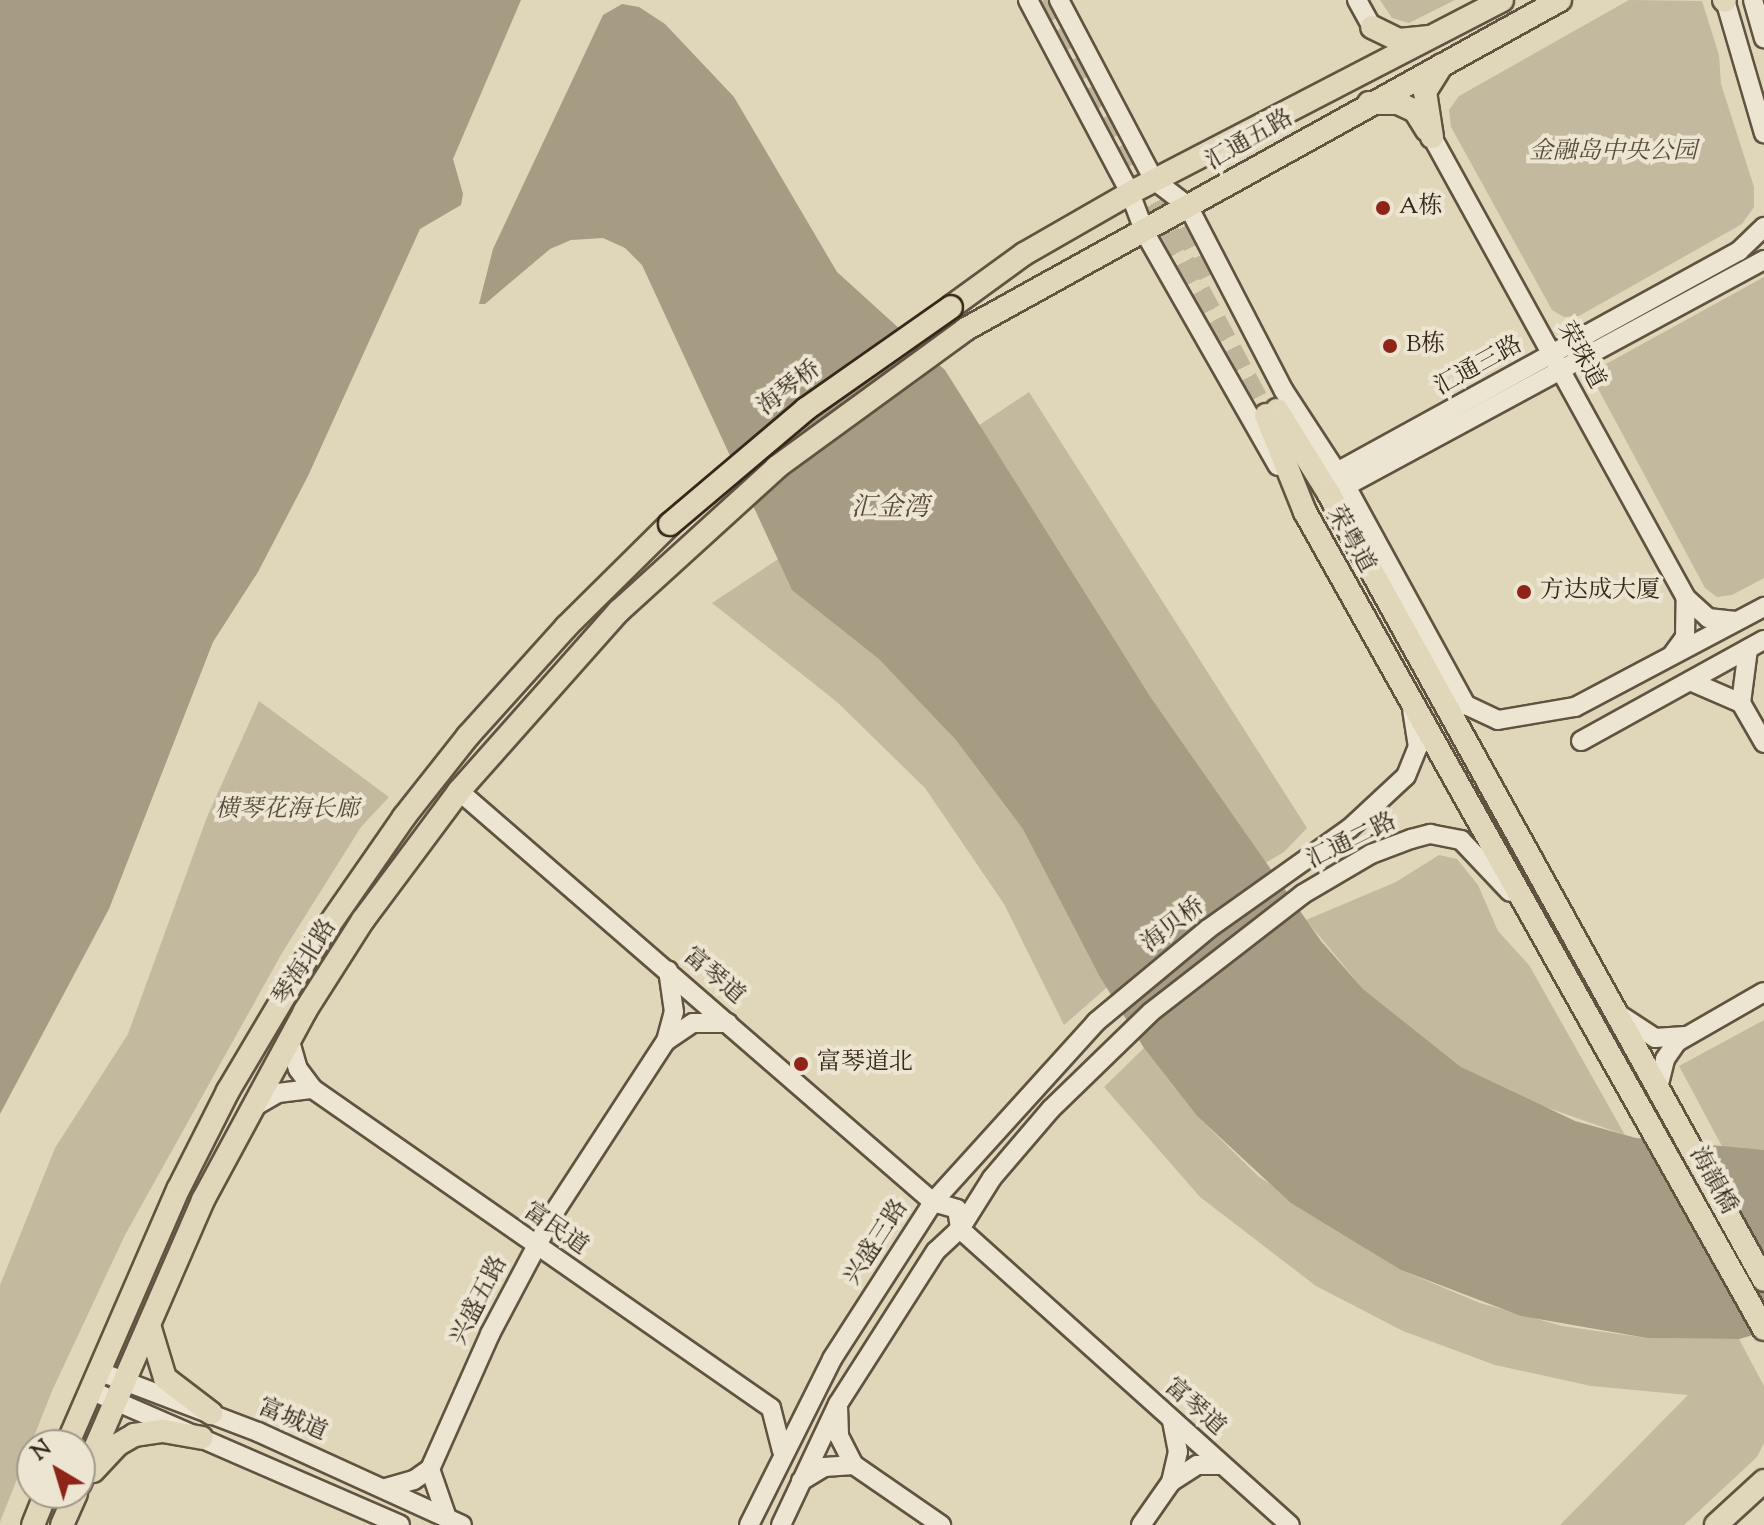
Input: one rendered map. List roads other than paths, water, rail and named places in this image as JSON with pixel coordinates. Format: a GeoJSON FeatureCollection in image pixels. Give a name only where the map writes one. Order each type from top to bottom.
{"type":"FeatureCollection","features":[{"type":"Feature","properties":{"kind":"main road","name":"汇通五路"},"geometry":{"type":"LineString","coordinates":[[951,307],[1024,254],[1130,193],[1502,0]]}},
{"type":"Feature","properties":{"kind":"main road","name":"汇通五路"},"geometry":{"type":"LineString","coordinates":[[688,544],[823,431],[966,329],[1029,290],[1145,233],[1369,103],[1560,0]]}},
{"type":"Feature","properties":{"kind":"main road"},"geometry":{"type":"LineString","coordinates":[[1372,27],[1399,40],[1440,34]]}},
{"type":"Feature","properties":{"kind":"main road"},"geometry":{"type":"LineString","coordinates":[[1354,78],[1375,45],[1372,27]]}},
{"type":"Feature","properties":{"kind":"main road"},"geometry":{"type":"LineString","coordinates":[[1432,137],[1425,92],[1447,60]]}},
{"type":"Feature","properties":{"kind":"main road"},"geometry":{"type":"LineString","coordinates":[[1369,103],[1398,103],[1415,111],[1432,137]]}},
{"type":"Feature","properties":{"kind":"main road","name":"海琴桥"},"geometry":{"type":"LineString","coordinates":[[670,524],[806,409],[951,307]]}},
{"type":"Feature","properties":{"kind":"main road"},"geometry":{"type":"LineString","coordinates":[[1305,512],[1272,413],[1338,484]]}},
{"type":"Feature","properties":{"kind":"main road","name":"荣粤道"},"geometry":{"type":"LineString","coordinates":[[1338,484],[1658,1088]]}},
{"type":"Feature","properties":{"kind":"main road","name":"荣粤道"},"geometry":{"type":"LineString","coordinates":[[1305,512],[1531,918],[1638,1100]]}},
{"type":"Feature","properties":{"kind":"main road","name":"琴海北路"},"geometry":{"type":"LineString","coordinates":[[74,1429],[203,1139],[261,1032],[341,905],[500,699],[670,524]]}},
{"type":"Feature","properties":{"kind":"main road","name":"琴海北路"},"geometry":{"type":"LineString","coordinates":[[96,1448],[149,1323],[248,1111],[289,1038],[363,920],[459,791],[553,681],[688,544]]}},
{"type":"Feature","properties":{"kind":"main road","name":"海韻橋"},"geometry":{"type":"LineString","coordinates":[[1658,1088],[1764,1280]]}},
{"type":"Feature","properties":{"kind":"main road","name":"海韻橋"},"geometry":{"type":"LineString","coordinates":[[1638,1100],[1764,1329]]}},
{"type":"Feature","properties":{"kind":"main road"},"geometry":{"type":"LineString","coordinates":[[149,1323],[165,1378],[211,1413]]}},
{"type":"Feature","properties":{"kind":"main road"},"geometry":{"type":"LineString","coordinates":[[96,1467],[110,1451],[134,1435],[163,1431],[201,1438]]}},
{"type":"Feature","properties":{"kind":"main road"},"geometry":{"type":"LineString","coordinates":[[1716,1525],[1762,1489]]}},
{"type":"Feature","properties":{"kind":"street","name":"荣粤道"},"geometry":{"type":"LineString","coordinates":[[1028,0],[1130,193],[1145,233],[1305,512]]}},
{"type":"Feature","properties":{"kind":"street","name":"荣粤道"},"geometry":{"type":"LineString","coordinates":[[1059,0],[1154,180],[1188,206],[1284,391],[1466,705],[1498,720],[1575,707],[1657,665]]}},
{"type":"Feature","properties":{"kind":"street"},"geometry":{"type":"LineString","coordinates":[[1357,0],[1372,27]]}},
{"type":"Feature","properties":{"kind":"street"},"geometry":{"type":"LineString","coordinates":[[1725,0],[1764,133]]}},
{"type":"Feature","properties":{"kind":"street"},"geometry":{"type":"LineString","coordinates":[[1753,0],[1764,38]]}},
{"type":"Feature","properties":{"kind":"street","name":"荣珠道"},"geometry":{"type":"LineString","coordinates":[[1432,137],[1686,598]]}},
{"type":"Feature","properties":{"kind":"street","name":"汇通三路"},"geometry":{"type":"LineString","coordinates":[[1338,484],[1556,361],[1739,251],[1764,227]]}},
{"type":"Feature","properties":{"kind":"street","name":"汇通三路"},"geometry":{"type":"LineString","coordinates":[[1556,361],[1764,260]]}},
{"type":"Feature","properties":{"kind":"street"},"geometry":{"type":"LineString","coordinates":[[1686,598],[1708,618],[1738,621]]}},
{"type":"Feature","properties":{"kind":"street"},"geometry":{"type":"LineString","coordinates":[[1657,665],[1685,637],[1686,598]]}},
{"type":"Feature","properties":{"kind":"street"},"geometry":{"type":"LineString","coordinates":[[1657,665],[1764,607]]}},
{"type":"Feature","properties":{"kind":"street"},"geometry":{"type":"LineString","coordinates":[[1581,741],[1756,645]]}},
{"type":"Feature","properties":{"kind":"street"},"geometry":{"type":"LineString","coordinates":[[1741,703],[1756,645]]}},
{"type":"Feature","properties":{"kind":"street"},"geometry":{"type":"LineString","coordinates":[[1690,681],[1741,703],[1764,743]]}},
{"type":"Feature","properties":{"kind":"street","name":"汇通二路"},"geometry":{"type":"LineString","coordinates":[[1286,871],[1350,828],[1406,776],[1418,747],[1409,699]]}},
{"type":"Feature","properties":{"kind":"street","name":"富琴道"},"geometry":{"type":"LineString","coordinates":[[459,791],[933,1202],[957,1209],[960,1229],[1290,1525]]}},
{"type":"Feature","properties":{"kind":"street","name":"汇通二路"},"geometry":{"type":"LineString","coordinates":[[960,1229],[1001,1166],[1115,1044],[1303,894],[1371,854],[1430,834],[1448,835],[1473,847],[1531,918]]}},
{"type":"Feature","properties":{"kind":"street","name":"海贝桥"},"geometry":{"type":"LineString","coordinates":[[1096,1022],[1286,871]]}},
{"type":"Feature","properties":{"kind":"street"},"geometry":{"type":"LineString","coordinates":[[666,1041],[674,1012],[668,970]]}},
{"type":"Feature","properties":{"kind":"street"},"geometry":{"type":"LineString","coordinates":[[1658,1088],[1665,1059],[1685,1036],[1764,992]]}},
{"type":"Feature","properties":{"kind":"street"},"geometry":{"type":"LineString","coordinates":[[1618,1013],[1655,1038],[1685,1036]]}},
{"type":"Feature","properties":{"kind":"street","name":"兴盛三路"},"geometry":{"type":"LineString","coordinates":[[749,1525],[810,1398],[933,1202],[1096,1022]]}},
{"type":"Feature","properties":{"kind":"street"},"geometry":{"type":"LineString","coordinates":[[666,1041],[693,1023],[728,1023]]}},
{"type":"Feature","properties":{"kind":"street"},"geometry":{"type":"LineString","coordinates":[[289,1038],[298,1069],[313,1089]]}},
{"type":"Feature","properties":{"kind":"street","name":"兴盛五路"},"geometry":{"type":"LineString","coordinates":[[430,1469],[535,1246],[666,1041]]}},
{"type":"Feature","properties":{"kind":"street"},"geometry":{"type":"LineString","coordinates":[[248,1111],[278,1093],[313,1089]]}},
{"type":"Feature","properties":{"kind":"street","name":"富民道"},"geometry":{"type":"LineString","coordinates":[[313,1089],[771,1408]]}},
{"type":"Feature","properties":{"kind":"street"},"geometry":{"type":"LineString","coordinates":[[781,1525],[798,1483],[838,1404],[910,1288],[936,1251],[960,1229]]}},
{"type":"Feature","properties":{"kind":"street","name":"富城道"},"geometry":{"type":"LineString","coordinates":[[94,1380],[120,1391],[201,1438],[378,1519],[400,1525]]}},
{"type":"Feature","properties":{"kind":"street","name":"富城道"},"geometry":{"type":"LineString","coordinates":[[120,1391],[211,1413],[386,1488],[454,1521]]}},
{"type":"Feature","properties":{"kind":"street"},"geometry":{"type":"LineString","coordinates":[[782,1451],[771,1408],[810,1398]]}},
{"type":"Feature","properties":{"kind":"street"},"geometry":{"type":"LineString","coordinates":[[838,1404],[839,1436],[854,1465],[941,1525]]}},
{"type":"Feature","properties":{"kind":"street"},"geometry":{"type":"LineString","coordinates":[[1141,1525],[1171,1482],[1178,1452],[1172,1421]]}},
{"type":"Feature","properties":{"kind":"street"},"geometry":{"type":"LineString","coordinates":[[798,1483],[824,1467],[854,1465]]}},
{"type":"Feature","properties":{"kind":"street"},"geometry":{"type":"LineString","coordinates":[[1171,1482],[1197,1465],[1222,1465]]}},
{"type":"Feature","properties":{"kind":"street"},"geometry":{"type":"LineString","coordinates":[[386,1488],[414,1480],[430,1469],[454,1521]]}},
{"type":"Feature","properties":{"kind":"water"},"geometry":{"type":"Polygon","coordinates":[[[0,0],[521,0],[453,159],[463,194],[461,205],[420,229],[308,476],[258,572],[213,642],[109,909],[0,1114],[0,0]]]}},
{"type":"Feature","properties":{"kind":"water","name":"汇金湾"},"geometry":{"type":"Polygon","coordinates":[[[622,4],[639,7],[665,24],[734,97],[837,272],[945,370],[1151,698],[1321,941],[1363,989],[1461,1067],[1575,1121],[1636,1138],[1764,1150],[1764,1332],[1739,1339],[1647,1338],[1521,1316],[1401,1270],[1291,1203],[1197,1116],[1144,1048],[1100,977],[1023,829],[956,740],[879,659],[792,590],[642,265],[625,248],[603,238],[571,240],[550,249],[485,304],[479,304],[493,249],[603,15],[622,4]]]}},
{"type":"Feature","properties":{"kind":"tunnel"},"geometry":{"type":"LineString","coordinates":[[1044,0],[1266,415]]}},
{"type":"Feature","properties":{"kind":"tunnel"},"geometry":{"type":"LineString","coordinates":[[1169,197],[1210,277]]}},
{"type":"Feature","properties":{"kind":"place","name":"A栋"},"geometry":{"type":"Point","coordinates":[1383,208]}},
{"type":"Feature","properties":{"kind":"place","name":"B栋"},"geometry":{"type":"Point","coordinates":[1390,346]}},
{"type":"Feature","properties":{"kind":"place","name":"方达成大厦"},"geometry":{"type":"Point","coordinates":[1524,592]}},
{"type":"Feature","properties":{"kind":"place","name":"富琴道北"},"geometry":{"type":"Point","coordinates":[801,1064]}},
{"type":"Feature","properties":{"kind":"park label","name":"金融岛中央公园"},"geometry":{"type":"Point","coordinates":[1613,153]}},
{"type":"Feature","properties":{"kind":"park label","name":"横琴花海长廊"},"geometry":{"type":"Point","coordinates":[287,811]}}]}
